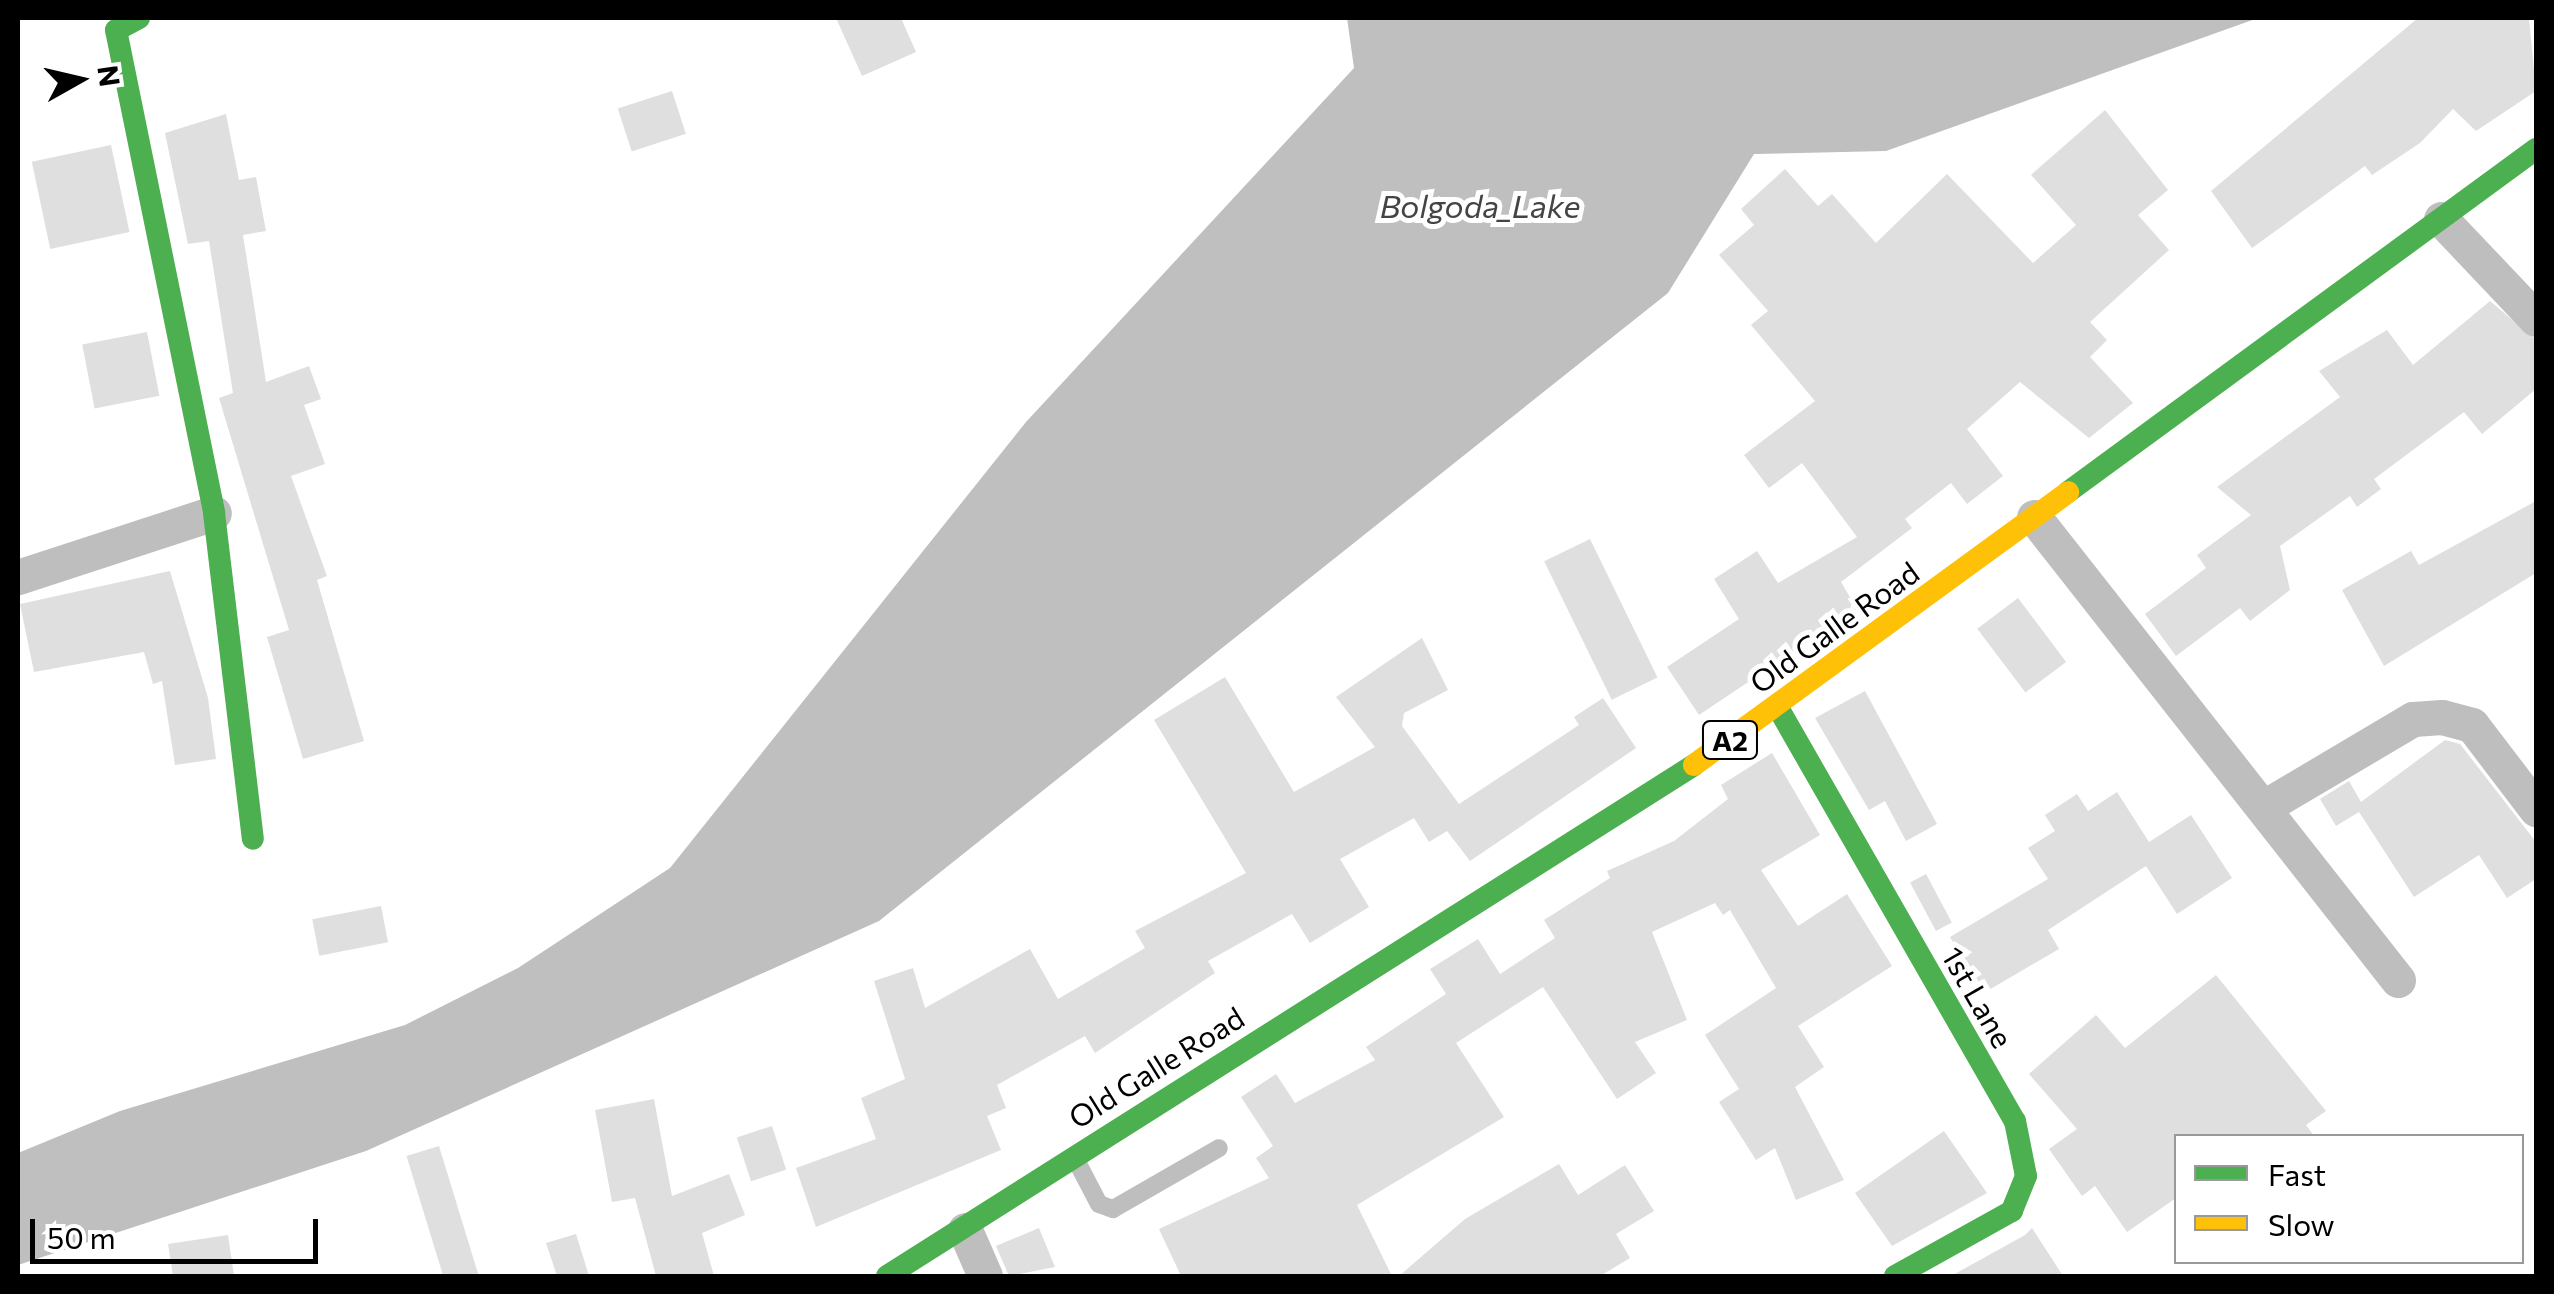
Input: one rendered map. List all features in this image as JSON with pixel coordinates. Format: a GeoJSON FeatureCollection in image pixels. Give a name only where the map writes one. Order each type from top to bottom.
{"type":"FeatureCollection","features":[{"type":"Feature","properties":{"kind":"main road"},"geometry":{"type":"LineString","coordinates":[[139,18],[116,30],[214,513],[253,840]]}},
{"type":"Feature","properties":{"kind":"main road","name":"Old Galle Road"},"geometry":{"type":"LineString","coordinates":[[887,1276],[965,1230],[1073,1154],[1777,706],[2536,148]]}},
{"type":"Feature","properties":{"kind":"main road","name":"1st Lane"},"geometry":{"type":"LineString","coordinates":[[1777,706],[2014,1121],[2026,1176],[2012,1211],[1895,1276]]}},
{"type":"Feature","properties":{"kind":"street"},"geometry":{"type":"LineString","coordinates":[[2441,219],[2536,319]]}},
{"type":"Feature","properties":{"kind":"street"},"geometry":{"type":"LineString","coordinates":[[18,577],[214,513]]}},
{"type":"Feature","properties":{"kind":"street"},"geometry":{"type":"LineString","coordinates":[[2034,517],[2398,980]]}},
{"type":"Feature","properties":{"kind":"street"},"geometry":{"type":"LineString","coordinates":[[2264,807],[2413,720],[2442,716],[2472,725],[2536,809]]}},
{"type":"Feature","properties":{"kind":"street"},"geometry":{"type":"LineString","coordinates":[[965,1230],[985,1276]]}},
{"type":"Feature","properties":{"kind":"lane"},"geometry":{"type":"LineString","coordinates":[[1073,1154],[1099,1204],[1113,1209],[1219,1148]]}},
{"type":"Feature","properties":{"kind":"water","name":"Bolgoda_Lake"},"geometry":{"type":"Polygon","coordinates":[[[1347,18],[2258,18],[1886,151],[1754,154],[1668,293],[879,921],[366,1151],[18,1265],[18,1153],[120,1111],[405,1025],[518,968],[670,868],[1026,422],[1354,68],[1347,18]]]}},
{"type":"Feature","properties":{"kind":"building"},"geometry":{"type":"Polygon","coordinates":[[[836,18],[901,18],[916,52],[862,76],[836,18]]]}},
{"type":"Feature","properties":{"kind":"building"},"geometry":{"type":"Polygon","coordinates":[[[2418,18],[2529,18],[2536,91],[2476,131],[2453,109],[2420,143],[2372,175],[2365,166],[2252,248],[2211,191],[2418,18]]]}},
{"type":"Feature","properties":{"kind":"building"},"geometry":{"type":"Polygon","coordinates":[[[672,91],[686,134],[632,151],[618,109],[672,91]]]}},
{"type":"Feature","properties":{"kind":"building"},"geometry":{"type":"Polygon","coordinates":[[[2105,110],[2168,190],[2138,215],[2169,250],[2090,322],[2107,340],[2090,357],[2133,403],[2089,438],[2020,382],[1967,429],[2003,476],[1967,504],[1951,483],[1905,519],[1912,528],[1841,582],[1857,609],[1699,715],[1667,667],[1739,619],[1714,579],[1757,551],[1778,583],[1857,537],[1802,463],[1769,488],[1744,455],[1815,401],[1751,325],[1768,311],[1719,255],[1754,225],[1741,209],[1785,169],[1818,206],[1832,194],[1876,243],[1947,174],[2033,263],[2076,225],[2031,175],[2105,110]]]}},
{"type":"Feature","properties":{"kind":"building"},"geometry":{"type":"Polygon","coordinates":[[[226,114],[239,180],[256,177],[266,231],[243,235],[266,382],[309,366],[321,399],[304,405],[325,464],[291,476],[327,576],[317,580],[364,741],[303,759],[267,637],[289,630],[219,398],[233,393],[209,241],[188,244],[165,133],[226,114]]]}},
{"type":"Feature","properties":{"kind":"building"},"geometry":{"type":"Polygon","coordinates":[[[111,145],[130,232],[50,249],[32,162],[111,145]]]}},
{"type":"Feature","properties":{"kind":"building"},"geometry":{"type":"Polygon","coordinates":[[[2490,301],[2536,340],[2536,389],[2482,434],[2464,412],[2374,479],[2381,489],[2357,507],[2350,496],[2280,546],[2290,590],[2250,621],[2240,608],[2176,656],[2145,614],[2206,568],[2197,555],[2251,515],[2217,487],[2340,397],[2319,371],[2387,330],[2413,365],[2490,301]]]}},
{"type":"Feature","properties":{"kind":"building"},"geometry":{"type":"Polygon","coordinates":[[[147,332],[159,396],[95,408],[82,345],[147,332]]]}},
{"type":"Feature","properties":{"kind":"building"},"geometry":{"type":"Polygon","coordinates":[[[2536,501],[2536,573],[2384,666],[2342,590],[2411,551],[2419,565],[2536,501]]]}},
{"type":"Feature","properties":{"kind":"building"},"geometry":{"type":"Polygon","coordinates":[[[1590,539],[1658,677],[1612,700],[1544,561],[1590,539]]]}},
{"type":"Feature","properties":{"kind":"building"},"geometry":{"type":"Polygon","coordinates":[[[170,571],[208,698],[216,759],[175,765],[162,681],[153,684],[144,652],[34,672],[20,604],[170,571]]]}},
{"type":"Feature","properties":{"kind":"building"},"geometry":{"type":"Polygon","coordinates":[[[2018,598],[2066,662],[2025,693],[1977,629],[2018,598]]]}},
{"type":"Feature","properties":{"kind":"building"},"geometry":{"type":"Polygon","coordinates":[[[1422,638],[1448,690],[1404,713],[1402,726],[1459,804],[1579,725],[1574,717],[1603,698],[1636,748],[1470,861],[1447,831],[1429,842],[1414,818],[1340,859],[1369,907],[1310,943],[1292,914],[1208,961],[1215,973],[1095,1053],[1085,1036],[997,1085],[1006,1108],[987,1116],[1001,1150],[816,1227],[796,1168],[876,1139],[861,1098],[905,1079],[874,981],[913,968],[925,1008],[1030,949],[1058,999],[1145,948],[1135,931],[1246,873],[1154,720],[1225,677],[1294,792],[1375,747],[1336,697],[1422,638]]]}},
{"type":"Feature","properties":{"kind":"building"},"geometry":{"type":"Polygon","coordinates":[[[1865,691],[1937,824],[1906,841],[1885,801],[1869,810],[1815,718],[1865,691]]]}},
{"type":"Feature","properties":{"kind":"building"},"geometry":{"type":"Polygon","coordinates":[[[2445,740],[2460,744],[2536,842],[2536,879],[2507,898],[2479,855],[2414,897],[2359,812],[2336,826],[2320,799],[2349,781],[2361,802],[2445,740]]]}},
{"type":"Feature","properties":{"kind":"building"},"geometry":{"type":"Polygon","coordinates":[[[1772,753],[1820,835],[1761,870],[1798,926],[1847,894],[1892,966],[1798,1026],[1824,1067],[1795,1087],[1844,1180],[1796,1200],[1775,1148],[1756,1160],[1719,1102],[1739,1089],[1705,1035],[1776,988],[1730,910],[1723,915],[1715,903],[1652,932],[1687,1020],[1635,1042],[1656,1073],[1617,1099],[1543,987],[1456,1043],[1504,1117],[1357,1205],[1392,1276],[1181,1276],[1159,1229],[1269,1178],[1256,1158],[1273,1146],[1241,1097],[1276,1074],[1295,1103],[1375,1060],[1366,1047],[1446,994],[1430,969],[1478,939],[1500,974],[1555,938],[1544,920],[1610,878],[1607,871],[1674,841],[1728,799],[1721,785],[1772,753]]]}},
{"type":"Feature","properties":{"kind":"building"},"geometry":{"type":"Polygon","coordinates":[[[2117,792],[2149,842],[2191,815],[2232,878],[2177,914],[2146,866],[2048,930],[2059,949],[1982,994],[1950,937],[2048,879],[2028,848],[2055,831],[2045,815],[2077,794],[2088,811],[2117,792]]]}},
{"type":"Feature","properties":{"kind":"building"},"geometry":{"type":"Polygon","coordinates":[[[1926,874],[1952,923],[1936,931],[1910,882],[1926,874]]]}},
{"type":"Feature","properties":{"kind":"building"},"geometry":{"type":"Polygon","coordinates":[[[381,906],[388,942],[319,956],[312,919],[381,906]]]}},
{"type":"Feature","properties":{"kind":"building"},"geometry":{"type":"Polygon","coordinates":[[[2216,975],[2326,1111],[2306,1125],[2313,1134],[2174,1134],[2174,1199],[2127,1232],[2095,1186],[2082,1196],[2049,1149],[2077,1129],[2029,1074],[2096,1015],[2125,1048],[2216,975]]]}},
{"type":"Feature","properties":{"kind":"building"},"geometry":{"type":"Polygon","coordinates":[[[654,1099],[672,1196],[729,1174],[745,1215],[702,1233],[714,1276],[656,1276],[635,1198],[612,1202],[595,1110],[654,1099]]]}},
{"type":"Feature","properties":{"kind":"building"},"geometry":{"type":"Polygon","coordinates":[[[772,1126],[786,1170],[751,1181],[737,1137],[772,1126]]]}},
{"type":"Feature","properties":{"kind":"building"},"geometry":{"type":"Polygon","coordinates":[[[1944,1131],[1987,1193],[1892,1246],[1855,1193],[1944,1131]]]}},
{"type":"Feature","properties":{"kind":"building"},"geometry":{"type":"Polygon","coordinates":[[[439,1146],[479,1276],[443,1276],[406,1156],[439,1146]]]}},
{"type":"Feature","properties":{"kind":"building"},"geometry":{"type":"Polygon","coordinates":[[[1559,1164],[1578,1195],[1625,1165],[1654,1211],[1616,1234],[1630,1258],[1600,1276],[1399,1276],[1465,1219],[1559,1164]]]}},
{"type":"Feature","properties":{"kind":"building"},"geometry":{"type":"Polygon","coordinates":[[[1039,1228],[1055,1267],[1009,1276],[996,1246],[1039,1228]]]}},
{"type":"Feature","properties":{"kind":"building"},"geometry":{"type":"Polygon","coordinates":[[[2032,1228],[2063,1276],[1951,1276],[2025,1235],[2032,1228]]]}},
{"type":"Feature","properties":{"kind":"building"},"geometry":{"type":"Polygon","coordinates":[[[576,1234],[589,1276],[557,1276],[546,1243],[576,1234]]]}},
{"type":"Feature","properties":{"kind":"building"},"geometry":{"type":"Polygon","coordinates":[[[228,1235],[234,1276],[173,1276],[168,1244],[228,1235]]]}},
{"type":"Feature","properties":{"kind":"traffic: fast"},"geometry":{"type":"LineString","coordinates":[[139,18],[116,30],[214,513],[253,839]]}},
{"type":"Feature","properties":{"kind":"traffic: fast"},"geometry":{"type":"LineString","coordinates":[[2068,492],[2536,149]]}},
{"type":"Feature","properties":{"kind":"traffic: fast"},"geometry":{"type":"LineString","coordinates":[[1777,706],[2015,1121],[2026,1176],[2012,1211],[1895,1276]]}},
{"type":"Feature","properties":{"kind":"traffic: fast"},"geometry":{"type":"LineString","coordinates":[[887,1276],[1694,765]]}},
{"type":"Feature","properties":{"kind":"traffic: slow"},"geometry":{"type":"LineString","coordinates":[[1694,765],[2068,492]]}}]}
